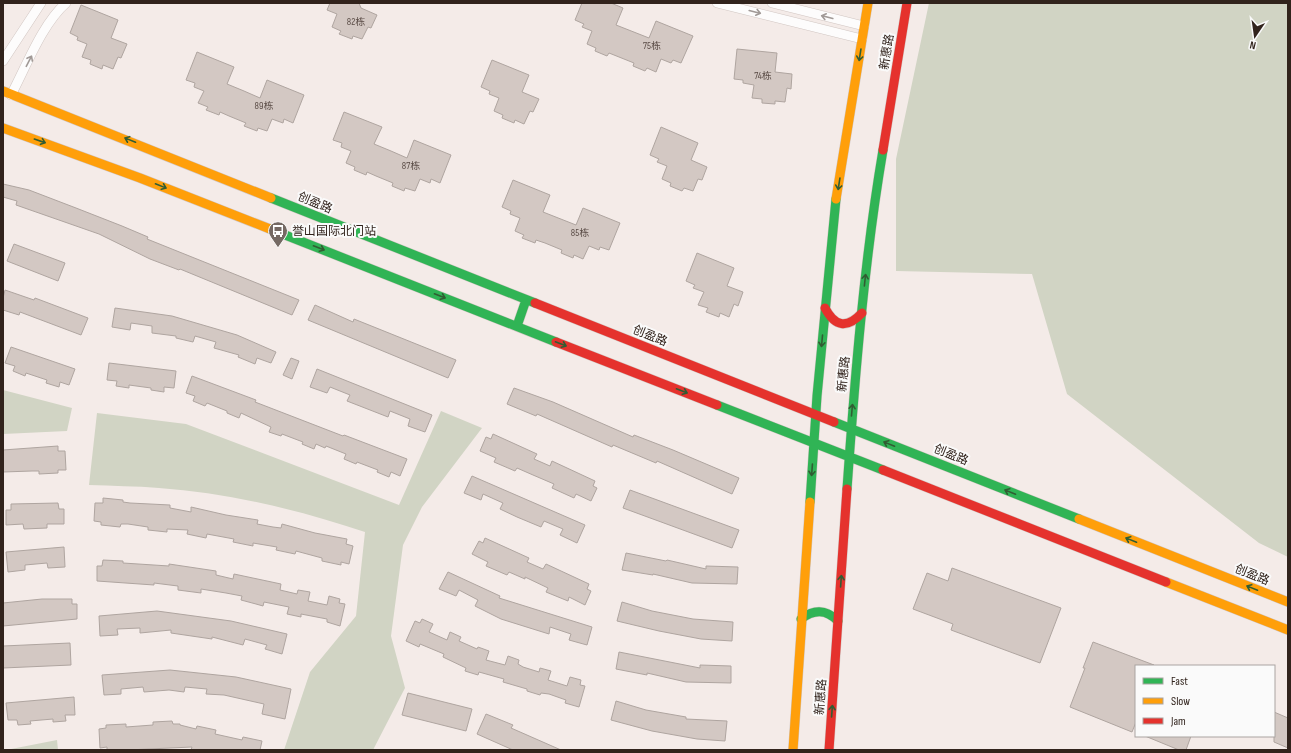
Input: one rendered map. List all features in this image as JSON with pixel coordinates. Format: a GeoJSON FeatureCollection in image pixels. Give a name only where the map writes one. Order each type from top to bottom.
{"type":"FeatureCollection","features":[{"type":"Feature","properties":{"kind":"street"},"geometry":{"type":"LineString","coordinates":[[3,62],[41,3]]}},
{"type":"Feature","properties":{"kind":"street"},"geometry":{"type":"LineString","coordinates":[[7,93],[46,27],[59,8],[66,3]]}},
{"type":"Feature","properties":{"kind":"street"},"geometry":{"type":"LineString","coordinates":[[717,3],[862,39]]}},
{"type":"Feature","properties":{"kind":"street"},"geometry":{"type":"LineString","coordinates":[[772,3],[864,26]]}},
{"type":"Feature","properties":{"kind":"street","name":"新惠路"},"geometry":{"type":"LineString","coordinates":[[793,750],[816,415],[834,211],[868,3]]}},
{"type":"Feature","properties":{"kind":"street","name":"新惠路"},"geometry":{"type":"LineString","coordinates":[[829,750],[851,429],[872,214],[907,3]]}},
{"type":"Feature","properties":{"kind":"street","name":"创盈路"},"geometry":{"type":"LineString","coordinates":[[7,93],[167,155],[338,226],[1288,602]]}},
{"type":"Feature","properties":{"kind":"street"},"geometry":{"type":"LineString","coordinates":[[3,128],[140,178],[814,442],[1288,630]]}},
{"type":"Feature","properties":{"kind":"street"},"geometry":{"type":"LineString","coordinates":[[517,326],[526,300]]}},
{"type":"Feature","properties":{"kind":"street"},"geometry":{"type":"LineString","coordinates":[[825,308],[829,317],[837,323],[846,324],[856,321],[862,314]]}},
{"type":"Feature","properties":{"kind":"street"},"geometry":{"type":"LineString","coordinates":[[802,619],[808,613],[816,610],[832,614],[838,621]]}},
{"type":"Feature","properties":{"kind":"green space"},"geometry":{"type":"Polygon","coordinates":[[[929,3],[1288,3],[1288,557],[1259,543],[1067,394],[1032,274],[896,271],[896,159],[929,3]]]}},
{"type":"Feature","properties":{"kind":"green space"},"geometry":{"type":"Polygon","coordinates":[[[3,390],[72,408],[67,431],[3,434],[3,390]]]}},
{"type":"Feature","properties":{"kind":"green space"},"geometry":{"type":"Polygon","coordinates":[[[441,411],[482,428],[422,507],[403,545],[391,636],[405,688],[373,750],[284,750],[310,672],[356,616],[365,532],[289,510],[238,498],[185,490],[133,486],[89,485],[97,413],[186,424],[399,505],[441,411]]]}},
{"type":"Feature","properties":{"kind":"green space"},"geometry":{"type":"Polygon","coordinates":[[[57,740],[58,750],[6,750],[57,740]]]}},
{"type":"Feature","properties":{"kind":"building"},"geometry":{"type":"Polygon","coordinates":[[[330,3],[359,3],[361,8],[377,15],[371,28],[368,27],[362,39],[353,36],[352,39],[339,34],[341,31],[332,27],[337,14],[327,10],[330,3]]]}},
{"type":"Feature","properties":{"kind":"building"},"geometry":{"type":"Polygon","coordinates":[[[582,3],[611,3],[623,8],[616,25],[649,38],[656,21],[693,36],[681,63],[673,60],[671,63],[661,59],[656,72],[647,68],[645,71],[633,66],[634,63],[609,53],[607,56],[595,51],[596,48],[587,44],[592,31],[582,27],[584,24],[575,20],[582,3]]]}},
{"type":"Feature","properties":{"kind":"building"},"geometry":{"type":"Polygon","coordinates":[[[81,5],[118,20],[111,38],[127,44],[121,58],[118,57],[113,69],[103,65],[102,69],[90,64],[91,60],[82,57],[87,44],[77,40],[78,37],[70,33],[81,5]]]}},
{"type":"Feature","properties":{"kind":"building"},"geometry":{"type":"Polygon","coordinates":[[[737,49],[777,53],[775,72],[792,74],[791,89],[787,88],[785,102],[775,101],[775,104],[762,103],[762,99],[752,98],[754,85],[743,83],[743,80],[734,79],[737,49]]]}},
{"type":"Feature","properties":{"kind":"building"},"geometry":{"type":"Polygon","coordinates":[[[197,52],[234,67],[227,84],[260,98],[267,80],[304,95],[293,123],[284,119],[283,123],[272,119],[267,131],[258,128],[257,131],[244,126],[246,123],[220,112],[219,115],[206,110],[208,107],[198,103],[204,91],[194,87],[195,83],[186,80],[197,52]]]}},
{"type":"Feature","properties":{"kind":"building"},"geometry":{"type":"Polygon","coordinates":[[[492,60],[529,75],[522,92],[539,99],[533,112],[530,111],[524,124],[515,120],[514,123],[502,118],[503,115],[494,111],[499,98],[489,94],[490,91],[481,87],[492,60]]]}},
{"type":"Feature","properties":{"kind":"building"},"geometry":{"type":"Polygon","coordinates":[[[344,112],[382,127],[374,144],[407,158],[414,140],[451,155],[440,183],[431,179],[430,183],[420,179],[415,191],[405,188],[404,191],[392,186],[393,183],[367,172],[366,175],[354,170],[355,167],[346,163],[351,151],[341,147],[342,143],[333,140],[344,112]]]}},
{"type":"Feature","properties":{"kind":"building"},"geometry":{"type":"Polygon","coordinates":[[[661,127],[698,143],[691,160],[707,167],[702,180],[698,179],[693,191],[684,188],[682,191],[670,186],[671,183],[662,179],[667,166],[657,162],[659,159],[650,155],[661,127]]]}},
{"type":"Feature","properties":{"kind":"building"},"geometry":{"type":"Polygon","coordinates":[[[513,180],[550,195],[543,212],[576,225],[583,208],[620,223],[609,250],[600,247],[599,250],[589,246],[583,259],[574,255],[573,258],[561,253],[562,250],[545,243],[536,240],[535,243],[522,238],[524,235],[515,231],[520,218],[510,214],[511,211],[502,207],[513,180]]]}},
{"type":"Feature","properties":{"kind":"building"},"geometry":{"type":"Polygon","coordinates":[[[3,184],[29,190],[122,226],[148,237],[147,239],[299,300],[292,315],[180,269],[179,270],[150,259],[99,234],[16,205],[17,201],[3,197],[3,184]]]}},
{"type":"Feature","properties":{"kind":"building"},"geometry":{"type":"Polygon","coordinates":[[[14,244],[65,263],[58,281],[7,261],[14,244]]]}},
{"type":"Feature","properties":{"kind":"building"},"geometry":{"type":"Polygon","coordinates":[[[697,253],[734,268],[727,286],[743,292],[738,306],[734,304],[729,317],[720,313],[719,317],[706,312],[708,308],[698,305],[704,292],[693,288],[695,285],[686,281],[697,253]]]}},
{"type":"Feature","properties":{"kind":"building"},"geometry":{"type":"Polygon","coordinates":[[[5,290],[34,300],[35,298],[88,318],[81,335],[20,312],[19,315],[3,310],[5,290]]]}},
{"type":"Feature","properties":{"kind":"building"},"geometry":{"type":"Polygon","coordinates":[[[315,305],[353,322],[354,319],[456,360],[448,378],[308,320],[315,305]]]}},
{"type":"Feature","properties":{"kind":"building"},"geometry":{"type":"Polygon","coordinates":[[[115,308],[172,316],[237,335],[276,352],[271,363],[257,358],[255,364],[238,357],[239,355],[214,348],[216,342],[195,336],[193,342],[176,338],[176,336],[152,333],[152,326],[131,323],[130,330],[112,327],[115,308]]]}},
{"type":"Feature","properties":{"kind":"building"},"geometry":{"type":"Polygon","coordinates":[[[11,347],[75,369],[69,385],[60,382],[59,387],[46,383],[47,380],[26,373],[25,376],[13,371],[15,366],[5,363],[11,347]]]}},
{"type":"Feature","properties":{"kind":"building"},"geometry":{"type":"Polygon","coordinates":[[[291,358],[299,361],[292,379],[283,375],[291,358]]]}},
{"type":"Feature","properties":{"kind":"building"},"geometry":{"type":"Polygon","coordinates":[[[109,363],[176,371],[174,388],[164,387],[164,392],[151,390],[151,388],[129,385],[129,388],[116,386],[117,381],[107,380],[109,363]]]}},
{"type":"Feature","properties":{"kind":"building"},"geometry":{"type":"Polygon","coordinates":[[[317,369],[432,415],[425,432],[408,426],[410,419],[390,411],[388,417],[347,401],[350,395],[330,387],[327,393],[310,387],[317,369]]]}},
{"type":"Feature","properties":{"kind":"building"},"geometry":{"type":"Polygon","coordinates":[[[192,376],[256,400],[255,402],[343,436],[344,435],[407,459],[400,476],[391,472],[389,477],[377,472],[378,470],[357,462],[356,464],[344,459],[346,454],[326,446],[325,448],[316,444],[314,449],[302,444],[303,442],[282,434],[281,436],[269,432],[271,427],[241,413],[239,418],[227,413],[227,411],[207,403],[205,406],[193,401],[195,396],[186,393],[192,376]]]}},
{"type":"Feature","properties":{"kind":"building"},"geometry":{"type":"Polygon","coordinates":[[[514,388],[553,402],[633,437],[634,435],[673,450],[739,478],[732,494],[657,461],[656,463],[613,445],[612,447],[537,414],[536,416],[507,404],[514,388]]]}},
{"type":"Feature","properties":{"kind":"building"},"geometry":{"type":"Polygon","coordinates":[[[493,434],[537,454],[534,459],[550,466],[552,461],[595,481],[593,486],[597,488],[591,501],[576,494],[574,498],[552,488],[554,484],[517,468],[515,471],[494,462],[496,458],[480,451],[486,437],[491,439],[493,434]]]}},
{"type":"Feature","properties":{"kind":"building"},"geometry":{"type":"Polygon","coordinates":[[[58,446],[58,451],[65,451],[66,470],[58,470],[58,473],[39,474],[39,471],[3,472],[3,450],[58,446]]]}},
{"type":"Feature","properties":{"kind":"building"},"geometry":{"type":"Polygon","coordinates":[[[472,476],[585,525],[577,543],[560,535],[563,529],[544,521],[541,527],[500,509],[503,503],[483,494],[481,500],[464,493],[472,476]]]}},
{"type":"Feature","properties":{"kind":"building"},"geometry":{"type":"Polygon","coordinates":[[[630,490],[739,530],[732,548],[623,508],[630,490]]]}},
{"type":"Feature","properties":{"kind":"building"},"geometry":{"type":"Polygon","coordinates":[[[103,498],[123,500],[123,502],[130,503],[170,505],[170,508],[191,512],[191,507],[258,520],[257,524],[281,528],[282,524],[315,533],[347,539],[346,544],[353,546],[349,564],[341,562],[341,565],[322,561],[322,558],[296,551],[295,554],[276,550],[277,547],[253,543],[253,546],[233,542],[234,539],[207,534],[206,538],[187,534],[188,530],[167,529],[167,532],[148,530],[148,527],[128,524],[121,524],[120,527],[101,525],[101,522],[94,521],[95,503],[103,503],[103,498]]]}},
{"type":"Feature","properties":{"kind":"building"},"geometry":{"type":"Polygon","coordinates":[[[58,503],[59,509],[64,509],[64,524],[47,524],[47,528],[24,529],[23,524],[6,525],[6,510],[11,510],[11,504],[58,503]]]}},
{"type":"Feature","properties":{"kind":"building"},"geometry":{"type":"Polygon","coordinates":[[[485,538],[529,558],[527,562],[543,569],[546,564],[589,584],[587,589],[591,591],[585,605],[569,597],[568,601],[546,592],[548,588],[525,577],[525,579],[509,572],[507,575],[486,566],[488,562],[472,554],[479,541],[483,543],[485,538]]]}},
{"type":"Feature","properties":{"kind":"building"},"geometry":{"type":"Polygon","coordinates":[[[64,547],[65,567],[48,568],[47,563],[25,565],[25,570],[8,572],[6,552],[64,547]]]}},
{"type":"Feature","properties":{"kind":"building"},"geometry":{"type":"Polygon","coordinates":[[[626,553],[706,569],[706,566],[738,567],[737,584],[692,583],[653,574],[622,570],[626,553]]]}},
{"type":"Feature","properties":{"kind":"building"},"geometry":{"type":"Polygon","coordinates":[[[103,560],[169,566],[169,564],[216,571],[216,575],[233,579],[234,574],[281,584],[280,590],[297,594],[298,590],[310,592],[308,601],[327,605],[329,596],[340,599],[339,603],[345,604],[340,626],[327,622],[327,619],[301,614],[301,617],[287,614],[289,607],[264,602],[263,606],[241,600],[242,596],[226,593],[201,589],[201,593],[178,590],[178,586],[154,583],[154,585],[97,581],[97,566],[102,566],[103,560]]]}},
{"type":"Feature","properties":{"kind":"building"},"geometry":{"type":"Polygon","coordinates":[[[952,568],[1061,608],[1040,663],[951,630],[953,624],[913,609],[927,573],[948,581],[952,568]]]}},
{"type":"Feature","properties":{"kind":"building"},"geometry":{"type":"Polygon","coordinates":[[[448,572],[500,596],[499,598],[592,627],[587,645],[569,640],[571,634],[550,627],[549,634],[501,619],[475,606],[478,600],[459,590],[456,596],[439,589],[448,572]]]}},
{"type":"Feature","properties":{"kind":"building"},"geometry":{"type":"Polygon","coordinates":[[[42,599],[72,599],[72,604],[77,604],[77,619],[3,626],[3,603],[42,599]]]}},
{"type":"Feature","properties":{"kind":"building"},"geometry":{"type":"Polygon","coordinates":[[[622,602],[652,611],[693,619],[733,622],[732,641],[701,639],[617,621],[622,602]]]}},
{"type":"Feature","properties":{"kind":"building"},"geometry":{"type":"Polygon","coordinates":[[[157,611],[231,621],[287,634],[282,654],[265,649],[267,645],[245,639],[243,645],[212,637],[212,639],[171,633],[171,630],[140,633],[140,628],[117,629],[118,635],[100,636],[99,616],[157,611]]]}},
{"type":"Feature","properties":{"kind":"building"},"geometry":{"type":"Polygon","coordinates":[[[422,619],[433,624],[429,632],[447,640],[450,632],[461,637],[459,641],[477,649],[478,647],[489,651],[486,660],[505,665],[508,656],[519,660],[518,664],[523,667],[539,672],[540,668],[551,671],[548,680],[567,686],[570,677],[581,680],[580,685],[585,686],[579,707],[565,703],[566,700],[549,694],[541,693],[540,695],[527,691],[527,689],[503,682],[504,679],[479,672],[478,675],[465,671],[466,668],[443,657],[444,654],[420,644],[419,647],[406,641],[415,621],[420,623],[422,619]]]}},
{"type":"Feature","properties":{"kind":"building"},"geometry":{"type":"Polygon","coordinates":[[[1093,642],[1154,665],[1135,665],[1135,724],[1132,732],[1070,707],[1085,668],[1083,668],[1093,642]]]}},
{"type":"Feature","properties":{"kind":"building"},"geometry":{"type":"Polygon","coordinates":[[[70,643],[71,665],[3,668],[3,646],[70,643]]]}},
{"type":"Feature","properties":{"kind":"building"},"geometry":{"type":"Polygon","coordinates":[[[619,652],[700,668],[700,665],[731,666],[731,683],[686,682],[647,673],[647,675],[616,669],[619,652]]]}},
{"type":"Feature","properties":{"kind":"building"},"geometry":{"type":"Polygon","coordinates":[[[170,670],[236,677],[291,689],[285,719],[262,714],[264,704],[224,695],[206,694],[207,689],[185,687],[184,692],[169,690],[144,692],[143,687],[121,689],[121,694],[104,695],[102,675],[170,670]]]}},
{"type":"Feature","properties":{"kind":"building"},"geometry":{"type":"Polygon","coordinates":[[[408,693],[472,709],[466,731],[402,715],[408,693]]]}},
{"type":"Feature","properties":{"kind":"building"},"geometry":{"type":"Polygon","coordinates":[[[74,697],[75,715],[65,715],[66,721],[53,722],[53,719],[30,721],[31,724],[18,725],[17,720],[8,720],[6,703],[74,697]]]}},
{"type":"Feature","properties":{"kind":"building"},"geometry":{"type":"Polygon","coordinates":[[[616,701],[646,710],[686,717],[686,719],[727,721],[725,741],[697,739],[652,731],[611,720],[616,701]]]}},
{"type":"Feature","properties":{"kind":"building"},"geometry":{"type":"Polygon","coordinates":[[[1275,712],[1288,718],[1288,748],[1274,742],[1275,712]]]}},
{"type":"Feature","properties":{"kind":"building"},"geometry":{"type":"Polygon","coordinates":[[[486,714],[513,725],[511,728],[561,750],[513,750],[477,734],[486,714]]]}},
{"type":"Feature","properties":{"kind":"building"},"geometry":{"type":"Polygon","coordinates":[[[172,721],[173,724],[180,724],[196,729],[197,726],[216,730],[215,734],[242,740],[243,737],[262,741],[260,750],[191,750],[192,747],[127,750],[107,750],[107,747],[100,748],[99,729],[106,728],[106,725],[126,724],[126,727],[153,725],[153,722],[172,721]]]}},
{"type":"Feature","properties":{"kind":"building"},"geometry":{"type":"Polygon","coordinates":[[[1147,737],[1191,737],[1186,750],[1179,750],[1147,737]]]}},
{"type":"Feature","properties":{"kind":"traffic: fast"},"geometry":{"type":"LineString","coordinates":[[847,489],[865,277],[883,150]]}},
{"type":"Feature","properties":{"kind":"traffic: fast"},"geometry":{"type":"LineString","coordinates":[[271,198],[535,303]]}},
{"type":"Feature","properties":{"kind":"traffic: fast"},"geometry":{"type":"LineString","coordinates":[[810,502],[817,396],[836,199]]}},
{"type":"Feature","properties":{"kind":"traffic: fast"},"geometry":{"type":"LineString","coordinates":[[270,229],[556,342]]}},
{"type":"Feature","properties":{"kind":"traffic: fast"},"geometry":{"type":"LineString","coordinates":[[517,326],[526,300]]}},
{"type":"Feature","properties":{"kind":"traffic: fast"},"geometry":{"type":"LineString","coordinates":[[717,405],[883,470]]}},
{"type":"Feature","properties":{"kind":"traffic: fast"},"geometry":{"type":"LineString","coordinates":[[834,422],[1079,519]]}},
{"type":"Feature","properties":{"kind":"traffic: fast"},"geometry":{"type":"LineString","coordinates":[[801,619],[811,613],[824,612],[838,621]]}},
{"type":"Feature","properties":{"kind":"traffic: slow"},"geometry":{"type":"LineString","coordinates":[[836,199],[868,3]]}},
{"type":"Feature","properties":{"kind":"traffic: slow"},"geometry":{"type":"LineString","coordinates":[[3,91],[271,198]]}},
{"type":"Feature","properties":{"kind":"traffic: slow"},"geometry":{"type":"LineString","coordinates":[[3,128],[140,178],[270,229]]}},
{"type":"Feature","properties":{"kind":"traffic: slow"},"geometry":{"type":"LineString","coordinates":[[793,750],[810,502]]}},
{"type":"Feature","properties":{"kind":"traffic: slow"},"geometry":{"type":"LineString","coordinates":[[1079,519],[1288,602]]}},
{"type":"Feature","properties":{"kind":"traffic: slow"},"geometry":{"type":"LineString","coordinates":[[1166,582],[1288,630]]}},
{"type":"Feature","properties":{"kind":"traffic: jam"},"geometry":{"type":"LineString","coordinates":[[883,150],[907,3]]}},
{"type":"Feature","properties":{"kind":"traffic: jam"},"geometry":{"type":"LineString","coordinates":[[535,303],[834,422]]}},
{"type":"Feature","properties":{"kind":"traffic: jam"},"geometry":{"type":"LineString","coordinates":[[825,308],[833,319],[842,324],[851,322],[862,313]]}},
{"type":"Feature","properties":{"kind":"traffic: jam"},"geometry":{"type":"LineString","coordinates":[[556,342],[717,405]]}},
{"type":"Feature","properties":{"kind":"traffic: jam"},"geometry":{"type":"LineString","coordinates":[[883,470],[1166,582]]}},
{"type":"Feature","properties":{"kind":"traffic: jam"},"geometry":{"type":"LineString","coordinates":[[829,750],[847,489]]}},
{"type":"Feature","properties":{"kind":"place","name":"誉山国际北门站"},"geometry":{"type":"Point","coordinates":[278,248]}}]}
